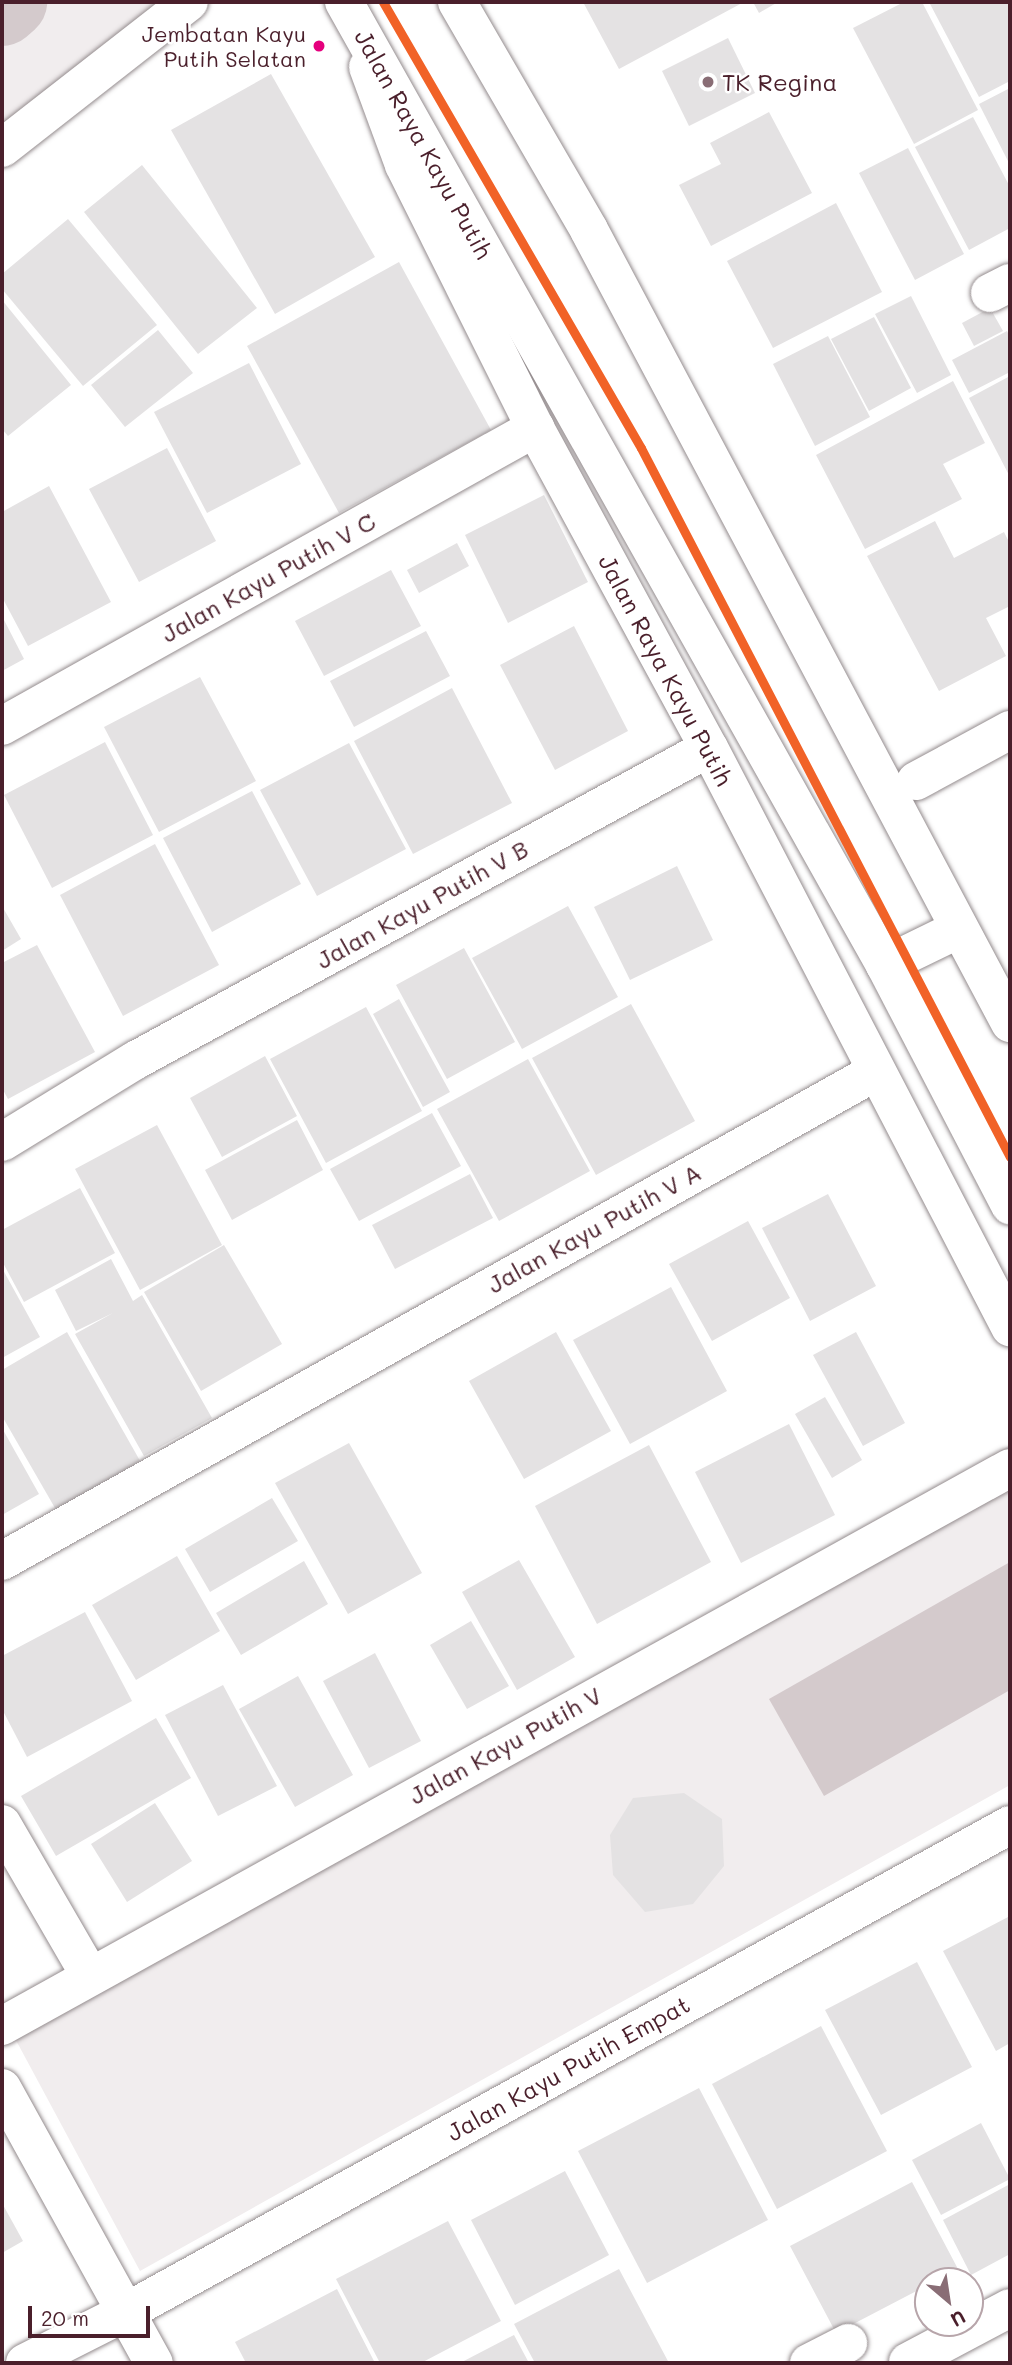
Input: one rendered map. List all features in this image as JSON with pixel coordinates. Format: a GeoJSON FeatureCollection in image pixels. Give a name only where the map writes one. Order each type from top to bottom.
{"type":"FeatureCollection","features":[{"type":"Feature","properties":{"kind":"street"},"geometry":{"type":"LineString","coordinates":[[2,148],[189,2]]}},
{"type":"Feature","properties":{"kind":"street","name":"Jalan Raya Kayu Putih"},"geometry":{"type":"LineString","coordinates":[[343,2],[404,166],[535,428],[709,748],[875,1072],[1010,1327]]}},
{"type":"Feature","properties":{"kind":"street","name":"Jalan Raya Kayu Putih"},"geometry":{"type":"LineString","coordinates":[[343,2],[885,965],[1010,1205]]}},
{"type":"Feature","properties":{"kind":"street"},"geometry":{"type":"LineString","coordinates":[[457,2],[589,230],[1010,1023]]}},
{"type":"Feature","properties":{"kind":"street","name":"Jalan Kayu Putih V C"},"geometry":{"type":"LineString","coordinates":[[2,726],[535,428]]}},
{"type":"Feature","properties":{"kind":"street"},"geometry":{"type":"LineString","coordinates":[[916,781],[1010,730]]}},
{"type":"Feature","properties":{"kind":"street","name":"Jalan Kayu Putih V B"},"geometry":{"type":"LineString","coordinates":[[2,1142],[136,1060],[709,748]]}},
{"type":"Feature","properties":{"kind":"street"},"geometry":{"type":"LineString","coordinates":[[885,965],[959,929]]}},
{"type":"Feature","properties":{"kind":"street","name":"Jalan Kayu Putih V A"},"geometry":{"type":"LineString","coordinates":[[2,1560],[875,1072]]}},
{"type":"Feature","properties":{"kind":"street","name":"Jalan Kayu Putih V"},"geometry":{"type":"LineString","coordinates":[[2,2025],[1010,1468]]}},
{"type":"Feature","properties":{"kind":"street"},"geometry":{"type":"LineString","coordinates":[[2,1824],[90,1976]]}},
{"type":"Feature","properties":{"kind":"street","name":"Jalan Kayu Putih Empat"},"geometry":{"type":"LineString","coordinates":[[25,2363],[126,2312],[1010,1825]]}},
{"type":"Feature","properties":{"kind":"street"},"geometry":{"type":"LineString","coordinates":[[2,2088],[154,2363]]}},
{"type":"Feature","properties":{"kind":"street"},"geometry":{"type":"LineString","coordinates":[[908,2362],[1010,2308]]}},
{"type":"Feature","properties":{"kind":"street"},"geometry":{"type":"LineString","coordinates":[[809,2363],[848,2343]]}},
{"type":"Feature","properties":{"kind":"shaded area"},"geometry":{"type":"Polygon","coordinates":[[[2,2],[189,2],[2,148],[2,2]]]}},
{"type":"Feature","properties":{"kind":"shaded area"},"geometry":{"type":"Polygon","coordinates":[[[1010,1445],[1010,1785],[140,2271],[11,2031],[140,1950],[1010,1445]]]}},
{"type":"Feature","properties":{"kind":"shaded area"},"geometry":{"type":"Polygon","coordinates":[[[1010,1562],[1010,1690],[824,1796],[769,1699],[1010,1562]]]}},
{"type":"Feature","properties":{"kind":"building"},"geometry":{"type":"Polygon","coordinates":[[[583,2],[744,2],[619,69],[583,2]]]}},
{"type":"Feature","properties":{"kind":"building"},"geometry":{"type":"Polygon","coordinates":[[[753,2],[778,2],[759,13],[753,2]]]}},
{"type":"Feature","properties":{"kind":"building"},"geometry":{"type":"Polygon","coordinates":[[[904,2],[922,2],[978,110],[914,144],[853,28],[904,2]]]}},
{"type":"Feature","properties":{"kind":"building"},"geometry":{"type":"Polygon","coordinates":[[[929,2],[1010,2],[1010,81],[979,97],[929,2]]]}},
{"type":"Feature","properties":{"kind":"building","name":"TK Regina"},"geometry":{"type":"Polygon","coordinates":[[[728,38],[755,93],[689,126],[662,71],[728,38]]]}},
{"type":"Feature","properties":{"kind":"building"},"geometry":{"type":"Polygon","coordinates":[[[271,74],[375,257],[275,314],[171,130],[271,74]]]}},
{"type":"Feature","properties":{"kind":"building"},"geometry":{"type":"Polygon","coordinates":[[[1010,88],[1010,165],[979,104],[1010,88]]]}},
{"type":"Feature","properties":{"kind":"building"},"geometry":{"type":"Polygon","coordinates":[[[769,112],[812,193],[711,246],[679,185],[721,164],[710,143],[769,112]]]}},
{"type":"Feature","properties":{"kind":"building"},"geometry":{"type":"Polygon","coordinates":[[[973,117],[1010,187],[1010,228],[969,250],[915,147],[973,117]]]}},
{"type":"Feature","properties":{"kind":"building"},"geometry":{"type":"Polygon","coordinates":[[[908,148],[964,254],[915,280],[859,173],[908,148]]]}},
{"type":"Feature","properties":{"kind":"building"},"geometry":{"type":"Polygon","coordinates":[[[142,165],[257,308],[198,354],[84,212],[142,165]]]}},
{"type":"Feature","properties":{"kind":"building"},"geometry":{"type":"Polygon","coordinates":[[[836,203],[882,292],[773,348],[727,261],[836,203]]]}},
{"type":"Feature","properties":{"kind":"building"},"geometry":{"type":"Polygon","coordinates":[[[68,219],[157,325],[83,386],[2,289],[2,274],[68,219]]]}},
{"type":"Feature","properties":{"kind":"building"},"geometry":{"type":"Polygon","coordinates":[[[399,262],[491,430],[339,513],[247,346],[399,262]]]}},
{"type":"Feature","properties":{"kind":"building"},"geometry":{"type":"Polygon","coordinates":[[[911,296],[951,375],[917,393],[875,314],[911,296]]]}},
{"type":"Feature","properties":{"kind":"building"},"geometry":{"type":"Polygon","coordinates":[[[2,300],[71,385],[8,436],[2,429],[2,300]]]}},
{"type":"Feature","properties":{"kind":"building"},"geometry":{"type":"Polygon","coordinates":[[[990,308],[1003,331],[974,346],[962,323],[990,308]]]}},
{"type":"Feature","properties":{"kind":"building"},"geometry":{"type":"Polygon","coordinates":[[[874,317],[911,388],[869,411],[831,339],[874,317]]]}},
{"type":"Feature","properties":{"kind":"building"},"geometry":{"type":"Polygon","coordinates":[[[158,330],[193,373],[125,427],[91,385],[158,330]]]}},
{"type":"Feature","properties":{"kind":"building"},"geometry":{"type":"Polygon","coordinates":[[[1007,331],[1010,337],[1010,372],[969,393],[952,360],[1007,331]]]}},
{"type":"Feature","properties":{"kind":"building"},"geometry":{"type":"Polygon","coordinates":[[[828,336],[870,417],[815,446],[773,364],[828,336]]]}},
{"type":"Feature","properties":{"kind":"building"},"geometry":{"type":"Polygon","coordinates":[[[249,363],[301,464],[207,513],[154,412],[249,363]]]}},
{"type":"Feature","properties":{"kind":"building"},"geometry":{"type":"Polygon","coordinates":[[[1010,376],[1010,477],[969,398],[1010,376]]]}},
{"type":"Feature","properties":{"kind":"building"},"geometry":{"type":"Polygon","coordinates":[[[953,381],[985,443],[943,464],[962,499],[865,549],[816,455],[953,381]]]}},
{"type":"Feature","properties":{"kind":"building"},"geometry":{"type":"Polygon","coordinates":[[[167,448],[216,541],[139,582],[89,489],[167,448]]]}},
{"type":"Feature","properties":{"kind":"building"},"geometry":{"type":"Polygon","coordinates":[[[49,486],[111,602],[28,646],[2,597],[2,512],[49,486]]]}},
{"type":"Feature","properties":{"kind":"building"},"geometry":{"type":"Polygon","coordinates":[[[544,495],[588,582],[508,623],[465,535],[544,495]]]}},
{"type":"Feature","properties":{"kind":"building"},"geometry":{"type":"Polygon","coordinates":[[[935,521],[954,558],[1004,532],[1010,544],[1010,606],[986,618],[1006,656],[939,691],[867,556],[935,521]]]}},
{"type":"Feature","properties":{"kind":"building"},"geometry":{"type":"Polygon","coordinates":[[[457,543],[469,566],[419,593],[407,570],[457,543]]]}},
{"type":"Feature","properties":{"kind":"building"},"geometry":{"type":"Polygon","coordinates":[[[391,570],[421,626],[324,676],[295,621],[391,570]]]}},
{"type":"Feature","properties":{"kind":"building"},"geometry":{"type":"Polygon","coordinates":[[[2,616],[24,659],[2,671],[2,616]]]}},
{"type":"Feature","properties":{"kind":"building"},"geometry":{"type":"Polygon","coordinates":[[[574,626],[628,731],[555,770],[500,665],[574,626]]]}},
{"type":"Feature","properties":{"kind":"building"},"geometry":{"type":"Polygon","coordinates":[[[426,631],[450,676],[354,727],[330,681],[426,631]]]}},
{"type":"Feature","properties":{"kind":"building"},"geometry":{"type":"Polygon","coordinates":[[[200,677],[256,781],[159,832],[104,727],[200,677]]]}},
{"type":"Feature","properties":{"kind":"building"},"geometry":{"type":"Polygon","coordinates":[[[452,688],[512,803],[413,854],[354,741],[452,688]]]}},
{"type":"Feature","properties":{"kind":"building"},"geometry":{"type":"Polygon","coordinates":[[[105,742],[153,835],[52,888],[4,795],[105,742]]]}},
{"type":"Feature","properties":{"kind":"building"},"geometry":{"type":"Polygon","coordinates":[[[349,743],[406,849],[317,896],[260,790],[349,743]]]}},
{"type":"Feature","properties":{"kind":"building"},"geometry":{"type":"Polygon","coordinates":[[[252,791],[301,884],[212,932],[163,838],[252,791]]]}},
{"type":"Feature","properties":{"kind":"building"},"geometry":{"type":"Polygon","coordinates":[[[155,844],[219,965],[123,1016],[60,895],[155,844]]]}},
{"type":"Feature","properties":{"kind":"building"},"geometry":{"type":"Polygon","coordinates":[[[677,866],[713,940],[630,980],[594,907],[677,866]]]}},
{"type":"Feature","properties":{"kind":"building"},"geometry":{"type":"Polygon","coordinates":[[[2,906],[21,939],[2,951],[2,906]]]}},
{"type":"Feature","properties":{"kind":"building"},"geometry":{"type":"Polygon","coordinates":[[[568,906],[618,997],[522,1049],[472,958],[568,906]]]}},
{"type":"Feature","properties":{"kind":"building"},"geometry":{"type":"Polygon","coordinates":[[[37,945],[95,1052],[8,1099],[2,1088],[2,963],[37,945]]]}},
{"type":"Feature","properties":{"kind":"building"},"geometry":{"type":"Polygon","coordinates":[[[464,948],[515,1042],[447,1079],[396,985],[464,948]]]}},
{"type":"Feature","properties":{"kind":"building"},"geometry":{"type":"Polygon","coordinates":[[[399,999],[450,1092],[423,1107],[373,1014],[399,999]]]}},
{"type":"Feature","properties":{"kind":"building"},"geometry":{"type":"Polygon","coordinates":[[[631,1004],[695,1121],[596,1175],[532,1058],[631,1004]]]}},
{"type":"Feature","properties":{"kind":"building"},"geometry":{"type":"Polygon","coordinates":[[[366,1007],[422,1111],[326,1163],[270,1059],[366,1007]]]}},
{"type":"Feature","properties":{"kind":"building"},"geometry":{"type":"Polygon","coordinates":[[[265,1056],[297,1116],[222,1157],[190,1098],[265,1056]]]}},
{"type":"Feature","properties":{"kind":"building"},"geometry":{"type":"Polygon","coordinates":[[[528,1059],[590,1171],[499,1221],[437,1109],[528,1059]]]}},
{"type":"Feature","properties":{"kind":"building"},"geometry":{"type":"Polygon","coordinates":[[[432,1113],[461,1166],[359,1221],[330,1169],[432,1113]]]}},
{"type":"Feature","properties":{"kind":"building"},"geometry":{"type":"Polygon","coordinates":[[[297,1120],[323,1170],[232,1220],[205,1170],[297,1120]]]}},
{"type":"Feature","properties":{"kind":"building"},"geometry":{"type":"Polygon","coordinates":[[[157,1125],[222,1245],[140,1290],[75,1169],[157,1125]]]}},
{"type":"Feature","properties":{"kind":"building"},"geometry":{"type":"Polygon","coordinates":[[[470,1174],[493,1218],[395,1269],[372,1225],[470,1174]]]}},
{"type":"Feature","properties":{"kind":"building"},"geometry":{"type":"Polygon","coordinates":[[[80,1188],[115,1253],[24,1302],[2,1261],[2,1230],[80,1188]]]}},
{"type":"Feature","properties":{"kind":"building"},"geometry":{"type":"Polygon","coordinates":[[[828,1194],[876,1286],[810,1321],[762,1228],[828,1194]]]}},
{"type":"Feature","properties":{"kind":"building"},"geometry":{"type":"Polygon","coordinates":[[[748,1221],[790,1298],[712,1341],[669,1264],[748,1221]]]}},
{"type":"Feature","properties":{"kind":"building"},"geometry":{"type":"Polygon","coordinates":[[[224,1245],[282,1344],[201,1391],[144,1292],[224,1245]]]}},
{"type":"Feature","properties":{"kind":"building"},"geometry":{"type":"Polygon","coordinates":[[[111,1259],[133,1301],[142,1295],[212,1418],[144,1456],[75,1334],[113,1313],[76,1331],[55,1290],[111,1259]]]}},
{"type":"Feature","properties":{"kind":"building"},"geometry":{"type":"Polygon","coordinates":[[[2,1268],[40,1337],[2,1358],[2,1268]]]}},
{"type":"Feature","properties":{"kind":"building"},"geometry":{"type":"Polygon","coordinates":[[[671,1287],[727,1391],[630,1444],[573,1340],[671,1287]]]}},
{"type":"Feature","properties":{"kind":"building"},"geometry":{"type":"Polygon","coordinates":[[[67,1332],[143,1466],[59,1515],[2,1416],[2,1370],[67,1332]]]}},
{"type":"Feature","properties":{"kind":"building"},"geometry":{"type":"Polygon","coordinates":[[[556,1332],[611,1431],[524,1479],[469,1381],[556,1332]]]}},
{"type":"Feature","properties":{"kind":"building"},"geometry":{"type":"Polygon","coordinates":[[[856,1332],[905,1423],[863,1446],[813,1355],[856,1332]]]}},
{"type":"Feature","properties":{"kind":"building"},"geometry":{"type":"Polygon","coordinates":[[[825,1397],[862,1460],[832,1478],[795,1414],[825,1397]]]}},
{"type":"Feature","properties":{"kind":"building"},"geometry":{"type":"Polygon","coordinates":[[[789,1424],[835,1515],[741,1563],[695,1472],[789,1424]]]}},
{"type":"Feature","properties":{"kind":"building"},"geometry":{"type":"Polygon","coordinates":[[[2,1428],[39,1494],[2,1515],[2,1428]]]}},
{"type":"Feature","properties":{"kind":"building"},"geometry":{"type":"Polygon","coordinates":[[[349,1443],[422,1573],[348,1614],[275,1483],[349,1443]]]}},
{"type":"Feature","properties":{"kind":"building"},"geometry":{"type":"Polygon","coordinates":[[[649,1445],[711,1562],[597,1624],[535,1506],[649,1445]]]}},
{"type":"Feature","properties":{"kind":"building"},"geometry":{"type":"Polygon","coordinates":[[[272,1498],[298,1541],[210,1592],[185,1549],[272,1498]]]}},
{"type":"Feature","properties":{"kind":"building"},"geometry":{"type":"Polygon","coordinates":[[[177,1556],[220,1631],[136,1680],[92,1605],[177,1556]]]}},
{"type":"Feature","properties":{"kind":"building"},"geometry":{"type":"Polygon","coordinates":[[[519,1560],[575,1657],[517,1690],[462,1592],[519,1560]]]}},
{"type":"Feature","properties":{"kind":"building"},"geometry":{"type":"Polygon","coordinates":[[[304,1561],[328,1604],[241,1655],[216,1613],[304,1561]]]}},
{"type":"Feature","properties":{"kind":"building"},"geometry":{"type":"Polygon","coordinates":[[[85,1612],[132,1701],[27,1757],[2,1709],[2,1656],[85,1612]]]}},
{"type":"Feature","properties":{"kind":"building"},"geometry":{"type":"Polygon","coordinates":[[[471,1621],[509,1686],[467,1709],[430,1645],[471,1621]]]}},
{"type":"Feature","properties":{"kind":"building"},"geometry":{"type":"Polygon","coordinates":[[[375,1653],[421,1741],[369,1768],[323,1681],[375,1653]]]}},
{"type":"Feature","properties":{"kind":"building"},"geometry":{"type":"Polygon","coordinates":[[[298,1676],[353,1775],[295,1807],[239,1709],[298,1676]]]}},
{"type":"Feature","properties":{"kind":"building"},"geometry":{"type":"Polygon","coordinates":[[[223,1685],[277,1786],[218,1816],[165,1715],[223,1685]]]}},
{"type":"Feature","properties":{"kind":"building"},"geometry":{"type":"Polygon","coordinates":[[[156,1718],[191,1778],[56,1856],[21,1796],[156,1718]]]}},
{"type":"Feature","properties":{"kind":"building"},"geometry":{"type":"Polygon","coordinates":[[[684,1793],[722,1819],[724,1866],[693,1904],[645,1912],[613,1875],[610,1835],[633,1798],[684,1793]]]}},
{"type":"Feature","properties":{"kind":"building"},"geometry":{"type":"Polygon","coordinates":[[[155,1803],[192,1861],[127,1902],[91,1844],[155,1803]]]}},
{"type":"Feature","properties":{"kind":"building"},"geometry":{"type":"Polygon","coordinates":[[[1010,1916],[1010,2043],[996,2051],[943,1951],[1010,1916]]]}},
{"type":"Feature","properties":{"kind":"building"},"geometry":{"type":"Polygon","coordinates":[[[917,1962],[972,2067],[881,2115],[825,2010],[917,1962]]]}},
{"type":"Feature","properties":{"kind":"building"},"geometry":{"type":"Polygon","coordinates":[[[821,2026],[887,2151],[777,2209],[712,2084],[821,2026]]]}},
{"type":"Feature","properties":{"kind":"building"},"geometry":{"type":"Polygon","coordinates":[[[699,2088],[768,2220],[647,2283],[578,2151],[699,2088]]]}},
{"type":"Feature","properties":{"kind":"building"},"geometry":{"type":"Polygon","coordinates":[[[981,2123],[1010,2179],[941,2215],[912,2160],[981,2123]]]}},
{"type":"Feature","properties":{"kind":"building"},"geometry":{"type":"Polygon","coordinates":[[[565,2171],[609,2255],[515,2305],[471,2220],[565,2171]]]}},
{"type":"Feature","properties":{"kind":"building"},"geometry":{"type":"Polygon","coordinates":[[[912,2182],[957,2267],[914,2267],[914,2292],[836,2333],[790,2246],[912,2182]]]}},
{"type":"Feature","properties":{"kind":"building"},"geometry":{"type":"Polygon","coordinates":[[[1010,2184],[1010,2254],[984,2268],[967,2267],[943,2220],[1010,2184]]]}},
{"type":"Feature","properties":{"kind":"building"},"geometry":{"type":"Polygon","coordinates":[[[2,2203],[23,2241],[2,2253],[2,2203]]]}},
{"type":"Feature","properties":{"kind":"building"},"geometry":{"type":"Polygon","coordinates":[[[448,2221],[501,2321],[421,2363],[380,2363],[336,2279],[448,2221]]]}},
{"type":"Feature","properties":{"kind":"building"},"geometry":{"type":"Polygon","coordinates":[[[619,2269],[669,2363],[535,2363],[514,2324],[619,2269]]]}},
{"type":"Feature","properties":{"kind":"building"},"geometry":{"type":"Polygon","coordinates":[[[337,2289],[375,2363],[246,2363],[235,2342],[337,2289]]]}},
{"type":"Feature","properties":{"kind":"building"},"geometry":{"type":"Polygon","coordinates":[[[514,2335],[529,2363],[460,2363],[514,2335]]]}},
{"type":"Feature","properties":{"kind":"waterway"},"geometry":{"type":"LineString","coordinates":[[2,9],[10,2]]}},
{"type":"Feature","properties":{"kind":"transit line"},"geometry":{"type":"LineString","coordinates":[[383,2],[641,448],[1010,1157]]}},
{"type":"Feature","properties":{"kind":"place","name":"Jembatan Kayu Putih Selatan"},"geometry":{"type":"Point","coordinates":[319,46]}},
{"type":"Feature","properties":{"kind":"place","name":"TK Regina"},"geometry":{"type":"Point","coordinates":[708,82]}}]}
